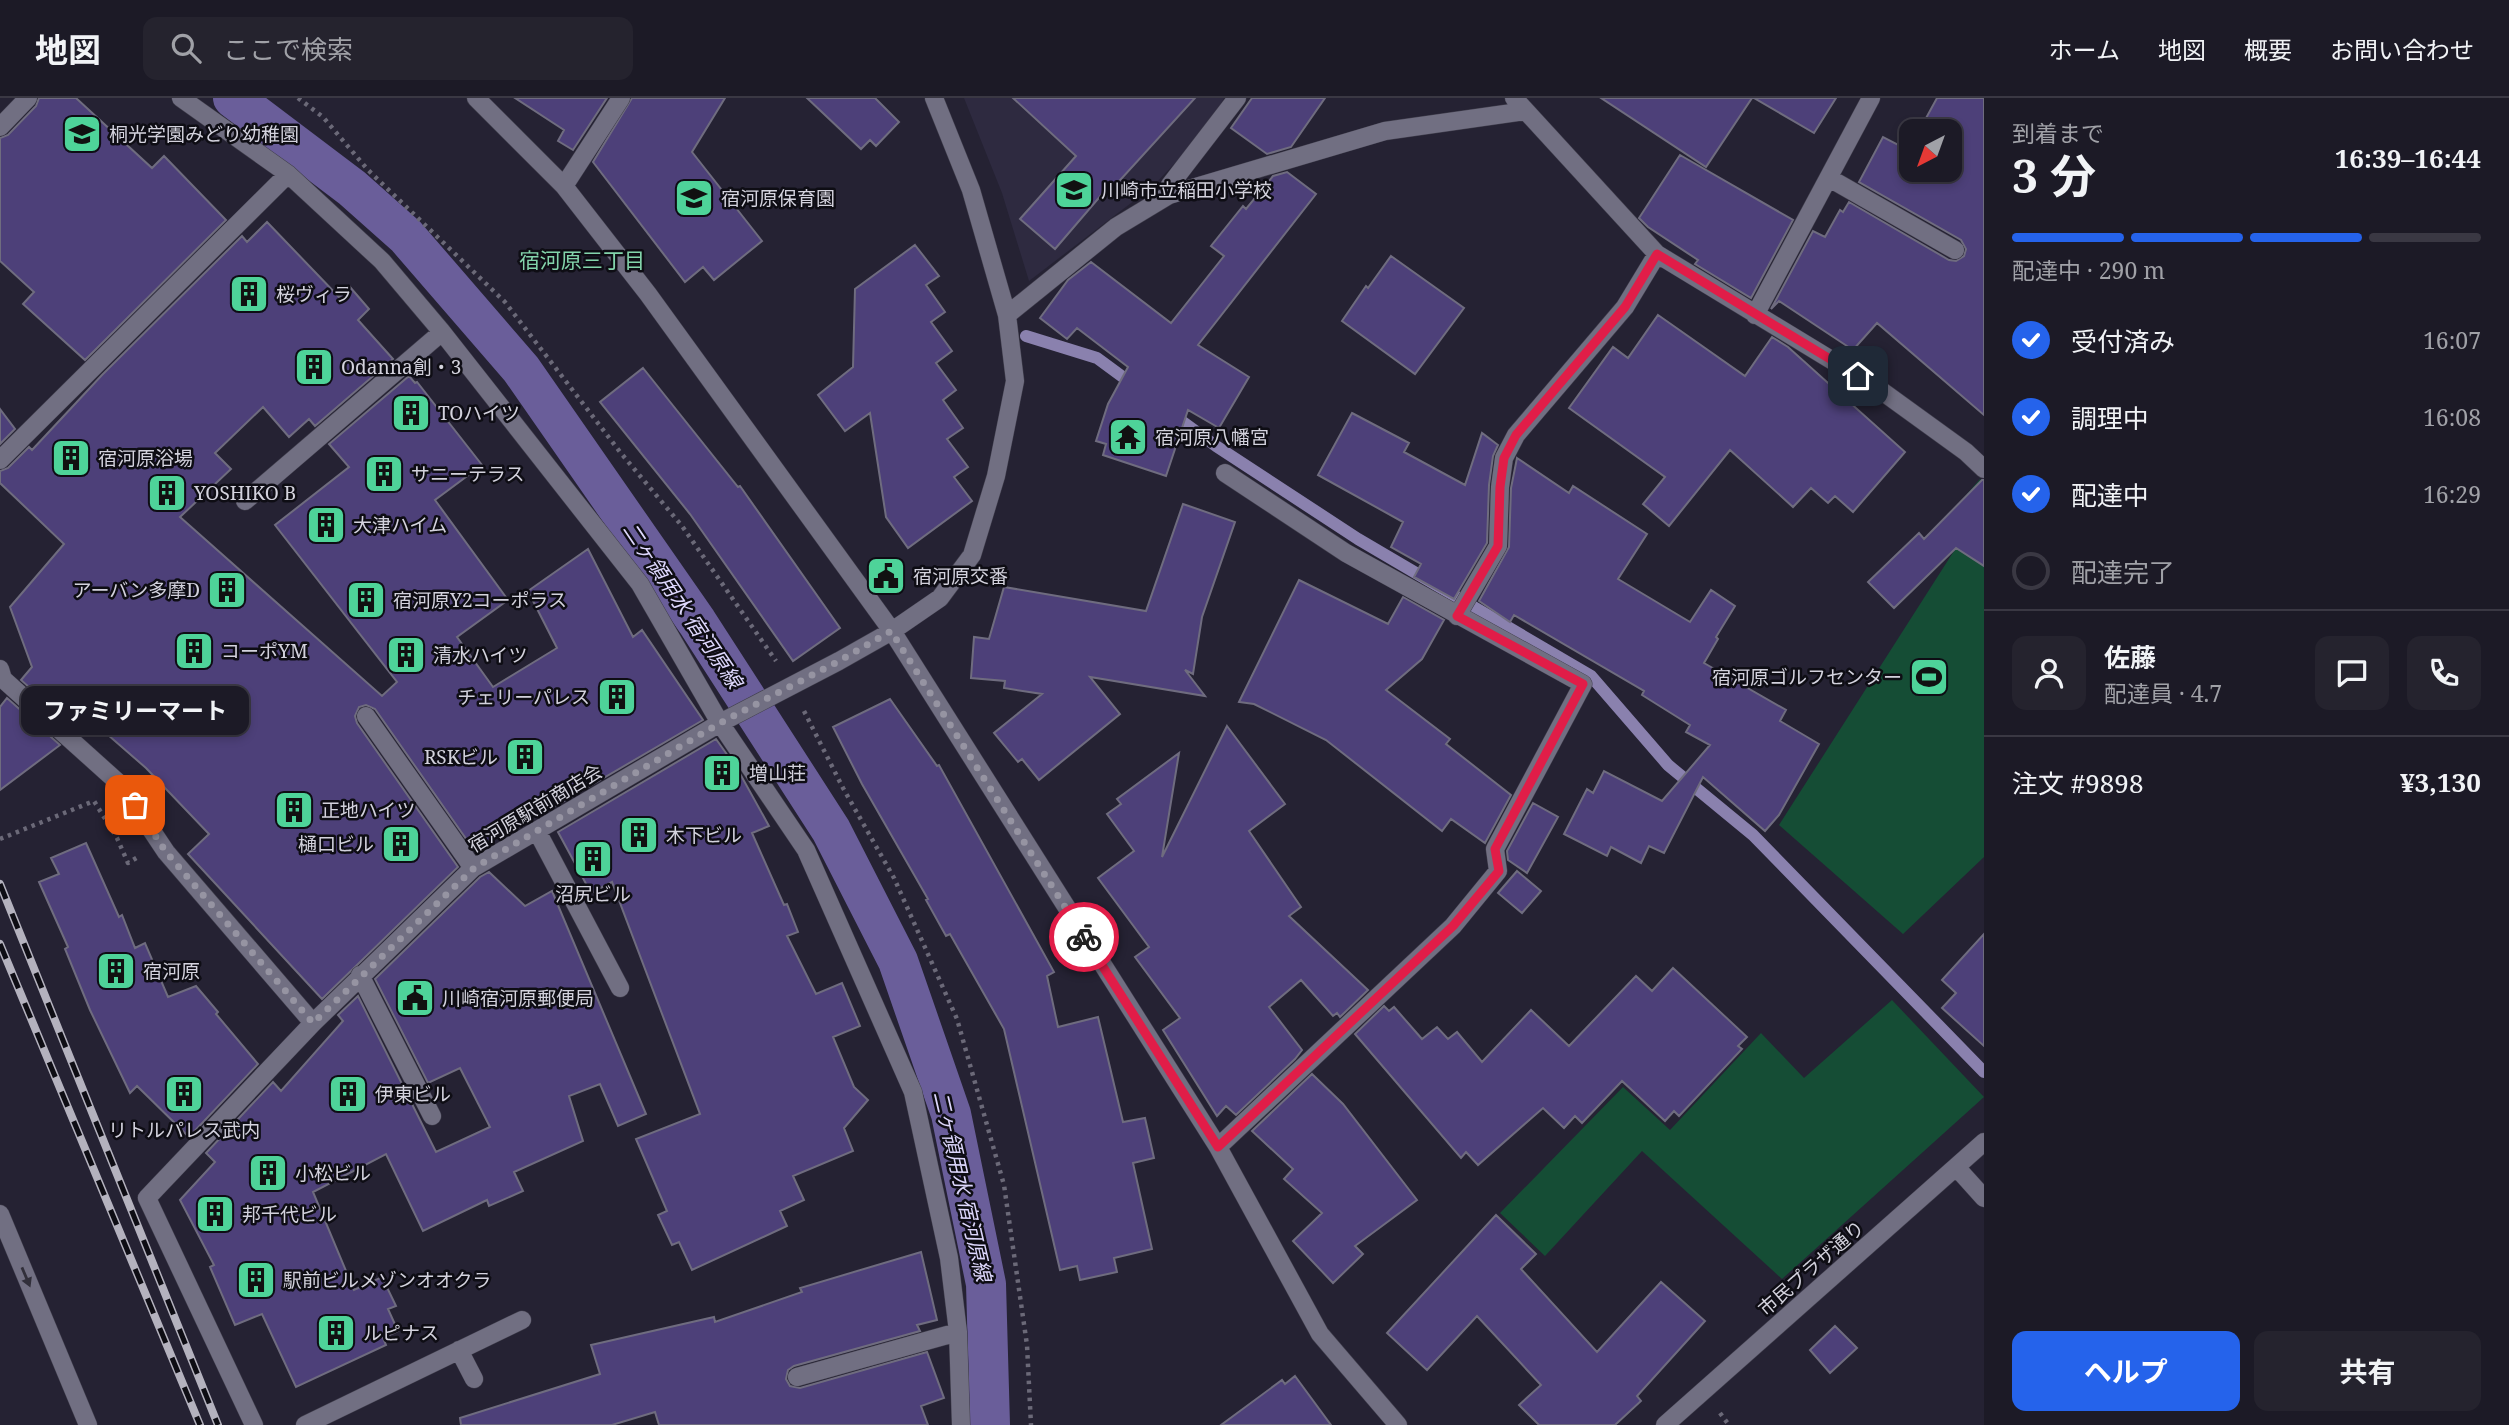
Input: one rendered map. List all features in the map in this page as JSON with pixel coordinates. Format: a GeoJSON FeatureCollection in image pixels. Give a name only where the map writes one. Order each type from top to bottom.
{"type":"FeatureCollection","features":[{"type":"Feature","properties":{"kind":"street"},"geometry":{"type":"LineString","coordinates":[[0,127],[28,98]]}},
{"type":"Feature","properties":{"kind":"street"},"geometry":{"type":"LineString","coordinates":[[181,98],[288,174],[382,261],[442,332],[640,584],[720,723],[806,850],[913,1091],[949,1258],[958,1332],[961,1425]]}},
{"type":"Feature","properties":{"kind":"street"},"geometry":{"type":"LineString","coordinates":[[476,98],[565,187],[648,295],[891,631],[1218,1147],[1320,1334],[1398,1425]]}},
{"type":"Feature","properties":{"kind":"street"},"geometry":{"type":"LineString","coordinates":[[565,187],[621,98]]}},
{"type":"Feature","properties":{"kind":"street","name":"宿河原駅前商店会"},"geometry":{"type":"LineString","coordinates":[[254,1425],[147,1198],[360,975],[474,868],[720,723],[891,631],[940,598],[971,555],[996,476],[1015,381],[1007,315],[971,190],[934,98]]}},
{"type":"Feature","properties":{"kind":"street"},"geometry":{"type":"LineString","coordinates":[[1169,195],[1170,185],[1237,98]]}},
{"type":"Feature","properties":{"kind":"street"},"geometry":{"type":"LineString","coordinates":[[1755,315],[1871,98]]}},
{"type":"Feature","properties":{"kind":"street"},"geometry":{"type":"LineString","coordinates":[[1007,315],[1116,227],[1169,195],[1385,131],[1520,104],[1657,254],[1879,389],[1966,452],[1984,469]]}},
{"type":"Feature","properties":{"kind":"street"},"geometry":{"type":"LineString","coordinates":[[0,460],[288,174]]}},
{"type":"Feature","properties":{"kind":"street"},"geometry":{"type":"LineString","coordinates":[[1829,178],[1955,250]]}},
{"type":"Feature","properties":{"kind":"street"},"geometry":{"type":"LineString","coordinates":[[1457,616],[1498,546],[1504,458],[1516,435],[1625,307],[1657,254]]}},
{"type":"Feature","properties":{"kind":"street"},"geometry":{"type":"LineString","coordinates":[[245,501],[442,332]]}},
{"type":"Feature","properties":{"kind":"street"},"geometry":{"type":"LineString","coordinates":[[1218,1147],[1453,926],[1499,871],[1495,849],[1583,684],[1346,553],[1225,473]]}},
{"type":"Feature","properties":{"kind":"street"},"geometry":{"type":"LineString","coordinates":[[0,669],[3,679],[122,786],[166,852],[313,1023]]}},
{"type":"Feature","properties":{"kind":"street"},"geometry":{"type":"LineString","coordinates":[[366,716],[474,868]]}},
{"type":"Feature","properties":{"kind":"street"},"geometry":{"type":"LineString","coordinates":[[537,831],[620,988]]}},
{"type":"Feature","properties":{"kind":"street"},"geometry":{"type":"LineString","coordinates":[[360,975],[432,1116]]}},
{"type":"Feature","properties":{"kind":"street","name":"市民プラザ通り"},"geometry":{"type":"LineString","coordinates":[[1665,1425],[1984,1142]]}},
{"type":"Feature","properties":{"kind":"street"},"geometry":{"type":"LineString","coordinates":[[1957,1168],[1984,1198]]}},
{"type":"Feature","properties":{"kind":"street"},"geometry":{"type":"LineString","coordinates":[[0,1214],[88,1425]]}},
{"type":"Feature","properties":{"kind":"street"},"geometry":{"type":"LineString","coordinates":[[305,1425],[522,1320]]}},
{"type":"Feature","properties":{"kind":"street"},"geometry":{"type":"LineString","coordinates":[[797,1377],[958,1332]]}},
{"type":"Feature","properties":{"kind":"street"},"geometry":{"type":"LineString","coordinates":[[459,1350],[474,1379]]}},
{"type":"Feature","properties":{"kind":"path"},"geometry":{"type":"LineString","coordinates":[[298,98],[323,117],[368,170],[505,302],[620,452],[682,526],[765,643],[791,686],[843,788],[894,878],[957,1019],[1004,1185],[1027,1345],[1031,1425]]}},
{"type":"Feature","properties":{"kind":"path"},"geometry":{"type":"LineString","coordinates":[[0,839],[94,801],[117,838]]}},
{"type":"Feature","properties":{"kind":"path"},"geometry":{"type":"LineString","coordinates":[[1720,1413],[1729,1425]]}},
{"type":"Feature","properties":{"kind":"shaded area","name":"川崎市立稲田小学校"},"geometry":{"type":"Polygon","coordinates":[[[964,98],[1224,98],[1214,117],[1152,187],[1029,281],[1002,193],[964,98]]]}},
{"type":"Feature","properties":{"kind":"green space","name":"宿河原ゴルフセンター"},"geometry":{"type":"Polygon","coordinates":[[[1980,479],[1984,483],[1984,857],[1903,934],[1779,825],[1968,529],[1954,509],[1980,479]]]}},
{"type":"Feature","properties":{"kind":"green space"},"geometry":{"type":"Polygon","coordinates":[[[1892,1000],[1984,1097],[1782,1279],[1642,1151],[1545,1256],[1500,1213],[1623,1087],[1670,1130],[1761,1033],[1804,1078],[1892,1000]]]}},
{"type":"Feature","properties":{"kind":"building"},"geometry":{"type":"Polygon","coordinates":[[[39,98],[76,98],[152,168],[164,156],[226,220],[85,360],[23,304],[34,292],[0,261],[0,138],[8,135],[36,106],[39,98]]]}},
{"type":"Feature","properties":{"kind":"building"},"geometry":{"type":"Polygon","coordinates":[[[515,98],[607,98],[573,150],[558,141],[564,130],[515,98]]]}},
{"type":"Feature","properties":{"kind":"building"},"geometry":{"type":"Polygon","coordinates":[[[632,98],[725,98],[692,152],[762,241],[714,280],[703,267],[685,282],[593,162],[632,98]]]}},
{"type":"Feature","properties":{"kind":"building"},"geometry":{"type":"Polygon","coordinates":[[[807,98],[875,98],[899,122],[876,146],[870,140],[861,149],[807,98]]]}},
{"type":"Feature","properties":{"kind":"building"},"geometry":{"type":"Polygon","coordinates":[[[1013,98],[1195,98],[1112,189],[1109,186],[1055,249],[1020,219],[1076,156],[1013,98]]]}},
{"type":"Feature","properties":{"kind":"building"},"geometry":{"type":"Polygon","coordinates":[[[1252,98],[1325,98],[1291,147],[1267,154],[1231,128],[1252,98]]]}},
{"type":"Feature","properties":{"kind":"building"},"geometry":{"type":"Polygon","coordinates":[[[1601,98],[1752,98],[1706,167],[1601,98]]]}},
{"type":"Feature","properties":{"kind":"building"},"geometry":{"type":"Polygon","coordinates":[[[1754,98],[1836,98],[1814,133],[1754,98]]]}},
{"type":"Feature","properties":{"kind":"building"},"geometry":{"type":"Polygon","coordinates":[[[1937,98],[1984,98],[1984,415],[1877,323],[1853,350],[1779,301],[1771,309],[1813,231],[1825,237],[1840,210],[1843,212],[1849,202],[1949,260],[1956,261],[1964,256],[1966,249],[1961,240],[1859,182],[1883,137],[1899,145],[1899,182],[1962,182],[1962,119],[1926,119],[1937,98]]]}},
{"type":"Feature","properties":{"kind":"building"},"geometry":{"type":"Polygon","coordinates":[[[1680,155],[1793,220],[1751,298],[1695,264],[1698,260],[1648,227],[1639,218],[1680,155]]]}},
{"type":"Feature","properties":{"kind":"building"},"geometry":{"type":"Polygon","coordinates":[[[1287,172],[1316,194],[1198,345],[1249,377],[1219,428],[1188,410],[1166,476],[1103,455],[1106,444],[1096,441],[1108,404],[1128,367],[1077,328],[1067,339],[1040,318],[1068,280],[1091,262],[1171,323],[1224,256],[1211,246],[1243,206],[1246,209],[1273,176],[1287,172]]]}},
{"type":"Feature","properties":{"kind":"building"},"geometry":{"type":"Polygon","coordinates":[[[267,222],[339,297],[350,287],[369,309],[358,320],[393,359],[315,426],[309,419],[289,437],[263,407],[215,453],[231,469],[180,517],[382,696],[397,682],[275,525],[349,467],[329,444],[409,376],[417,382],[482,465],[435,500],[508,600],[457,637],[493,687],[557,648],[528,591],[588,549],[633,637],[642,630],[703,720],[547,811],[540,799],[476,853],[375,709],[366,705],[359,707],[355,716],[357,723],[458,867],[322,999],[188,854],[209,834],[146,768],[92,721],[78,731],[21,680],[32,667],[10,607],[64,544],[0,483],[0,471],[8,468],[29,447],[32,450],[102,375],[242,236],[247,242],[267,222]]]}},
{"type":"Feature","properties":{"kind":"building"},"geometry":{"type":"Polygon","coordinates":[[[915,245],[939,276],[926,285],[945,312],[931,322],[952,351],[936,363],[956,390],[943,400],[963,428],[947,439],[968,467],[954,477],[972,501],[908,548],[886,517],[870,413],[845,431],[818,395],[853,367],[855,289],[915,245]]]}},
{"type":"Feature","properties":{"kind":"building"},"geometry":{"type":"Polygon","coordinates":[[[1391,256],[1464,308],[1415,374],[1342,321],[1391,256]]]}},
{"type":"Feature","properties":{"kind":"building"},"geometry":{"type":"Polygon","coordinates":[[[1658,315],[1745,376],[1772,337],[1788,347],[1905,452],[1853,512],[1835,496],[1828,503],[1811,488],[1793,507],[1730,450],[1669,526],[1643,504],[1665,477],[1569,408],[1613,347],[1628,358],[1658,315]]]}},
{"type":"Feature","properties":{"kind":"building"},"geometry":{"type":"Polygon","coordinates":[[[643,368],[738,487],[740,486],[840,628],[793,661],[690,514],[600,402],[643,368]]]}},
{"type":"Feature","properties":{"kind":"building"},"geometry":{"type":"Polygon","coordinates":[[[0,409],[15,429],[0,444],[0,409]]]}},
{"type":"Feature","properties":{"kind":"building"},"geometry":{"type":"Polygon","coordinates":[[[1352,413],[1409,443],[1404,452],[1465,485],[1482,433],[1498,445],[1493,456],[1489,485],[1487,543],[1454,599],[1414,577],[1421,564],[1391,547],[1403,522],[1318,475],[1352,413]]]}},
{"type":"Feature","properties":{"kind":"building"},"geometry":{"type":"Polygon","coordinates":[[[1517,458],[1569,493],[1573,486],[1647,534],[1618,579],[1690,622],[1711,590],[1735,606],[1704,663],[1786,710],[1780,721],[1819,744],[1779,815],[1765,831],[1703,777],[1664,853],[1649,846],[1641,863],[1611,847],[1607,856],[1564,834],[1587,789],[1593,793],[1604,771],[1662,801],[1710,745],[1686,732],[1690,725],[1642,695],[1644,691],[1514,615],[1510,622],[1479,601],[1509,547],[1511,488],[1517,458]]]}},
{"type":"Feature","properties":{"kind":"building"},"geometry":{"type":"Polygon","coordinates":[[[1982,480],[1984,566],[1956,548],[1894,608],[1868,582],[1919,533],[1924,539],[1982,480]]]}},
{"type":"Feature","properties":{"kind":"building"},"geometry":{"type":"Polygon","coordinates":[[[1183,504],[1235,522],[1202,617],[1193,674],[1185,670],[1205,696],[1090,677],[1120,714],[1039,780],[1022,759],[1018,762],[994,733],[1042,694],[1004,688],[1005,681],[971,678],[974,637],[989,639],[1004,587],[1146,611],[1183,504]]]}},
{"type":"Feature","properties":{"kind":"building"},"geometry":{"type":"Polygon","coordinates":[[[1299,580],[1388,624],[1403,597],[1444,620],[1422,659],[1386,690],[1450,739],[1446,744],[1511,795],[1485,843],[1451,819],[1442,831],[1326,740],[1254,704],[1239,702],[1299,580]]]}},
{"type":"Feature","properties":{"kind":"building"},"geometry":{"type":"Polygon","coordinates":[[[7,698],[60,745],[0,790],[0,707],[7,698]]]}},
{"type":"Feature","properties":{"kind":"building"},"geometry":{"type":"Polygon","coordinates":[[[890,699],[937,766],[939,765],[1054,972],[1047,976],[1058,1027],[1098,1017],[1123,1122],[1145,1118],[1154,1158],[1133,1163],[1152,1249],[1114,1258],[1117,1272],[1080,1280],[1077,1266],[1060,1270],[1004,1029],[950,934],[946,936],[833,727],[890,699]]]}},
{"type":"Feature","properties":{"kind":"building"},"geometry":{"type":"Polygon","coordinates":[[[1227,726],[1285,804],[1249,831],[1301,907],[1289,916],[1368,990],[1340,1017],[1337,1013],[1333,1016],[1301,980],[1269,1007],[1302,1050],[1236,1115],[1226,1106],[1217,1116],[1163,1030],[1180,1018],[1135,957],[1149,947],[1098,878],[1134,851],[1107,814],[1121,804],[1117,799],[1179,753],[1162,857],[1227,726]]]}},
{"type":"Feature","properties":{"kind":"building"},"geometry":{"type":"Polygon","coordinates":[[[716,739],[738,770],[769,826],[752,833],[784,905],[787,904],[798,932],[787,936],[816,994],[842,983],[860,1026],[833,1037],[854,1087],[868,1100],[844,1128],[853,1151],[793,1176],[804,1200],[780,1211],[787,1226],[692,1270],[679,1242],[672,1245],[658,1215],[667,1211],[636,1139],[700,1114],[612,882],[591,893],[558,832],[716,739]]]}},
{"type":"Feature","properties":{"kind":"building"},"geometry":{"type":"Polygon","coordinates":[[[1533,803],[1558,817],[1527,873],[1508,860],[1507,851],[1533,803]]]}},
{"type":"Feature","properties":{"kind":"building"},"geometry":{"type":"Polygon","coordinates":[[[86,843],[119,917],[122,915],[135,948],[145,943],[168,997],[196,986],[258,1064],[189,1137],[137,1086],[130,1093],[90,1010],[65,949],[68,947],[39,882],[59,874],[51,858],[86,843]]]}},
{"type":"Feature","properties":{"kind":"building"},"geometry":{"type":"Polygon","coordinates":[[[1517,871],[1541,891],[1522,913],[1498,893],[1517,871]]]}},
{"type":"Feature","properties":{"kind":"building"},"geometry":{"type":"Polygon","coordinates":[[[489,872],[525,906],[552,891],[646,1114],[618,1126],[600,1084],[569,1096],[583,1141],[514,1172],[523,1191],[489,1206],[487,1200],[423,1231],[386,1154],[313,1192],[354,1290],[382,1277],[396,1306],[388,1309],[398,1331],[383,1338],[386,1345],[296,1387],[262,1314],[235,1325],[210,1267],[214,1265],[180,1200],[215,1162],[206,1153],[273,1082],[281,1091],[343,1021],[338,1015],[358,996],[436,1152],[490,1127],[460,1068],[428,1083],[375,979],[480,877],[489,872]]]}},
{"type":"Feature","properties":{"kind":"building"},"geometry":{"type":"Polygon","coordinates":[[[1984,934],[1984,1046],[1942,1008],[1956,993],[1942,980],[1984,934]]]}},
{"type":"Feature","properties":{"kind":"building"},"geometry":{"type":"Polygon","coordinates":[[[1673,968],[1747,1037],[1738,1046],[1742,1049],[1679,1116],[1674,1111],[1665,1121],[1622,1081],[1582,1123],[1575,1116],[1564,1128],[1543,1108],[1478,1165],[1466,1152],[1461,1158],[1355,1034],[1384,1006],[1389,1011],[1394,1007],[1422,1039],[1437,1027],[1448,1039],[1457,1032],[1482,1062],[1531,1010],[1569,1046],[1636,976],[1652,991],[1673,968]]]}},
{"type":"Feature","properties":{"kind":"building"},"geometry":{"type":"Polygon","coordinates":[[[1312,1074],[1343,1104],[1417,1200],[1355,1246],[1363,1254],[1333,1283],[1293,1241],[1322,1213],[1284,1179],[1293,1169],[1252,1131],[1312,1074]]]}},
{"type":"Feature","properties":{"kind":"building"},"geometry":{"type":"Polygon","coordinates":[[[1496,1215],[1536,1254],[1521,1269],[1597,1352],[1661,1282],[1705,1321],[1637,1396],[1641,1401],[1615,1425],[1539,1425],[1519,1405],[1541,1385],[1477,1316],[1427,1370],[1387,1333],[1496,1215]]]}},
{"type":"Feature","properties":{"kind":"building"},"geometry":{"type":"Polygon","coordinates":[[[921,1252],[937,1320],[917,1325],[920,1331],[794,1366],[788,1370],[786,1379],[790,1386],[800,1388],[927,1352],[944,1398],[921,1406],[928,1425],[659,1425],[655,1412],[612,1425],[461,1425],[460,1418],[600,1374],[591,1345],[714,1317],[715,1322],[802,1292],[800,1288],[921,1252]]]}},
{"type":"Feature","properties":{"kind":"building"},"geometry":{"type":"Polygon","coordinates":[[[1835,1326],[1857,1348],[1830,1373],[1810,1350],[1835,1326]]]}},
{"type":"Feature","properties":{"kind":"building"},"geometry":{"type":"Polygon","coordinates":[[[1295,1376],[1331,1425],[1221,1425],[1282,1380],[1285,1384],[1295,1376]]]}},
{"type":"Feature","properties":{"kind":"waterway","name":"二ヶ領用水 宿河原線"},"geometry":{"type":"LineString","coordinates":[[233,98],[352,188],[406,236],[521,369],[697,622],[831,830],[898,961],[951,1114],[986,1284],[990,1425]]}},
{"type":"Feature","properties":{"kind":"waterway"},"geometry":{"type":"LineString","coordinates":[[1026,336],[1097,358],[1135,386]]}},
{"type":"Feature","properties":{"kind":"waterway"},"geometry":{"type":"LineString","coordinates":[[1172,414],[1358,539],[1591,676],[1668,765],[1753,835],[1984,1072]]}},
{"type":"Feature","properties":{"kind":"railway"},"geometry":{"type":"LineString","coordinates":[[0,884],[218,1425]]}},
{"type":"Feature","properties":{"kind":"railway"},"geometry":{"type":"LineString","coordinates":[[0,944],[200,1425]]}},
{"type":"Feature","properties":{"kind":"way so far"},"geometry":{"type":"LineString","coordinates":[[135,805],[166,852],[313,1023],[474,868],[720,723],[891,631],[1084,937]]}},
{"type":"Feature","properties":{"kind":"place","name":"桐光学園みどり幼稚園"},"geometry":{"type":"Point","coordinates":[82,134]}},
{"type":"Feature","properties":{"kind":"place","name":"川崎市立稲田小学校"},"geometry":{"type":"Point","coordinates":[1074,190]}},
{"type":"Feature","properties":{"kind":"place","name":"宿河原保育園"},"geometry":{"type":"Point","coordinates":[694,198]}},
{"type":"Feature","properties":{"kind":"place","name":"桜ヴィラ"},"geometry":{"type":"Point","coordinates":[249,294]}},
{"type":"Feature","properties":{"kind":"place","name":"Odanna創・3"},"geometry":{"type":"Point","coordinates":[314,367]}},
{"type":"Feature","properties":{"kind":"place","name":"TOハイツ"},"geometry":{"type":"Point","coordinates":[411,413]}},
{"type":"Feature","properties":{"kind":"place","name":"宿河原八幡宮"},"geometry":{"type":"Point","coordinates":[1128,437]}},
{"type":"Feature","properties":{"kind":"place","name":"宿河原浴場"},"geometry":{"type":"Point","coordinates":[71,458]}},
{"type":"Feature","properties":{"kind":"place","name":"サニーテラス"},"geometry":{"type":"Point","coordinates":[384,474]}},
{"type":"Feature","properties":{"kind":"place","name":"YOSHIKO B"},"geometry":{"type":"Point","coordinates":[167,493]}},
{"type":"Feature","properties":{"kind":"place","name":"大津ハイム"},"geometry":{"type":"Point","coordinates":[326,525]}},
{"type":"Feature","properties":{"kind":"place","name":"宿河原交番"},"geometry":{"type":"Point","coordinates":[886,576]}},
{"type":"Feature","properties":{"kind":"place","name":"アーバン多摩D"},"geometry":{"type":"Point","coordinates":[227,590]}},
{"type":"Feature","properties":{"kind":"place","name":"宿河原Y2コーポラス"},"geometry":{"type":"Point","coordinates":[366,600]}},
{"type":"Feature","properties":{"kind":"place","name":"コーポYM"},"geometry":{"type":"Point","coordinates":[194,651]}},
{"type":"Feature","properties":{"kind":"place","name":"清水ハイツ"},"geometry":{"type":"Point","coordinates":[406,655]}},
{"type":"Feature","properties":{"kind":"place","name":"宿河原ゴルフセンター"},"geometry":{"type":"Point","coordinates":[1929,677]}},
{"type":"Feature","properties":{"kind":"place","name":"チェリーパレス"},"geometry":{"type":"Point","coordinates":[617,697]}},
{"type":"Feature","properties":{"kind":"place","name":"RSKビル"},"geometry":{"type":"Point","coordinates":[525,757]}},
{"type":"Feature","properties":{"kind":"place","name":"増山荘"},"geometry":{"type":"Point","coordinates":[722,773]}},
{"type":"Feature","properties":{"kind":"place","name":"ファミリーマート"},"geometry":{"type":"Point","coordinates":[135,805]}},
{"type":"Feature","properties":{"kind":"place","name":"正地ハイツ"},"geometry":{"type":"Point","coordinates":[294,810]}},
{"type":"Feature","properties":{"kind":"place","name":"木下ビル"},"geometry":{"type":"Point","coordinates":[639,835]}},
{"type":"Feature","properties":{"kind":"place","name":"樋口ビル"},"geometry":{"type":"Point","coordinates":[401,844]}},
{"type":"Feature","properties":{"kind":"place","name":"沼尻ビル"},"geometry":{"type":"Point","coordinates":[593,859]}},
{"type":"Feature","properties":{"kind":"place","name":"宿河原"},"geometry":{"type":"Point","coordinates":[116,971]}},
{"type":"Feature","properties":{"kind":"place","name":"川崎宿河原郵便局"},"geometry":{"type":"Point","coordinates":[415,998]}},
{"type":"Feature","properties":{"kind":"place","name":"リトルパレス武内"},"geometry":{"type":"Point","coordinates":[184,1094]}},
{"type":"Feature","properties":{"kind":"place","name":"伊東ビル"},"geometry":{"type":"Point","coordinates":[348,1094]}},
{"type":"Feature","properties":{"kind":"place","name":"小松ビル"},"geometry":{"type":"Point","coordinates":[268,1173]}},
{"type":"Feature","properties":{"kind":"place","name":"邦千代ビル"},"geometry":{"type":"Point","coordinates":[215,1214]}},
{"type":"Feature","properties":{"kind":"place","name":"駅前ビルメゾンオオクラ"},"geometry":{"type":"Point","coordinates":[256,1280]}},
{"type":"Feature","properties":{"kind":"place","name":"ルピナス"},"geometry":{"type":"Point","coordinates":[336,1333]}},
{"type":"Feature","properties":{"kind":"district","name":"宿河原三丁目"},"geometry":{"type":"Point","coordinates":[582,260]}},
{"type":"Feature","properties":{"kind":"route"},"geometry":{"type":"LineString","coordinates":[[1084,937],[1218,1147],[1453,926],[1499,871],[1495,849],[1583,684],[1457,616],[1498,546],[1504,458],[1516,435],[1625,307],[1657,254],[1858,376]]}}]}
